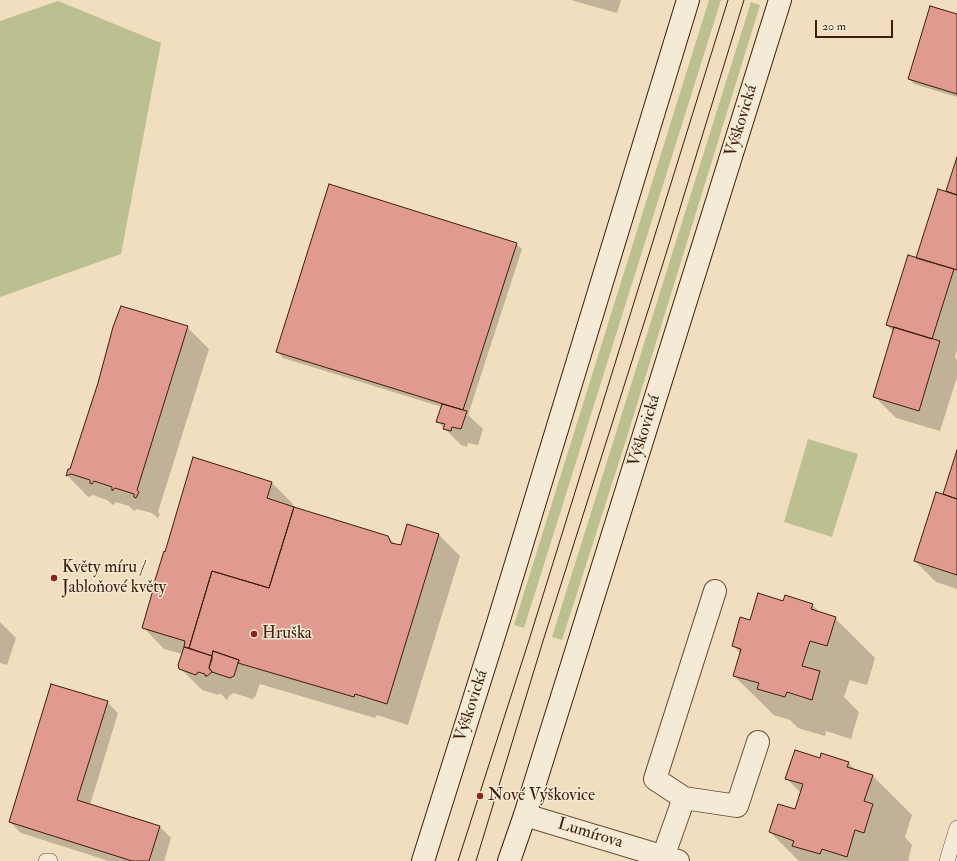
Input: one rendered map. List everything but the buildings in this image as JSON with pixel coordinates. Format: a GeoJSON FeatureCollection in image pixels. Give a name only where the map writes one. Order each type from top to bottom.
{"type":"FeatureCollection","features":[{"type":"Feature","properties":{"kind":"street","name":"Výškovická"},"geometry":{"type":"LineString","coordinates":[[423,861],[497,626],[688,0]]}},
{"type":"Feature","properties":{"kind":"street","name":"Výškovická"},"geometry":{"type":"LineString","coordinates":[[509,861],[525,815],[780,0]]}},
{"type":"Feature","properties":{"kind":"street"},"geometry":{"type":"LineString","coordinates":[[715,592],[655,779],[684,798],[737,806],[758,742]]}},
{"type":"Feature","properties":{"kind":"street"},"geometry":{"type":"LineString","coordinates":[[670,859],[684,798]]}},
{"type":"Feature","properties":{"kind":"street","name":"Lumírova"},"geometry":{"type":"LineString","coordinates":[[525,815],[670,859]]}},
{"type":"Feature","properties":{"kind":"lane"},"geometry":{"type":"LineString","coordinates":[[946,861],[957,828]]}},
{"type":"Feature","properties":{"kind":"green space"},"geometry":{"type":"Polygon","coordinates":[[[709,0],[721,0],[524,628],[514,625],[709,0]]]}},
{"type":"Feature","properties":{"kind":"green space"},"geometry":{"type":"Polygon","coordinates":[[[58,1],[161,43],[121,254],[0,297],[0,21],[58,1]]]}},
{"type":"Feature","properties":{"kind":"green space"},"geometry":{"type":"Polygon","coordinates":[[[751,2],[760,5],[627,437],[562,640],[552,637],[751,2]]]}},
{"type":"Feature","properties":{"kind":"green space"},"geometry":{"type":"Polygon","coordinates":[[[808,439],[858,454],[832,537],[784,522],[808,439]]]}},
{"type":"Feature","properties":{"kind":"tram line"},"geometry":{"type":"LineString","coordinates":[[458,861],[530,637],[728,0]]}},
{"type":"Feature","properties":{"kind":"tram line"},"geometry":{"type":"LineString","coordinates":[[476,861],[543,641],[665,257],[744,0]]}},
{"type":"Feature","properties":{"kind":"place","name":"Květy míru / Jabloňové květy"},"geometry":{"type":"Point","coordinates":[54,578]}},
{"type":"Feature","properties":{"kind":"place","name":"Hruška"},"geometry":{"type":"Point","coordinates":[254,634]}},
{"type":"Feature","properties":{"kind":"place","name":"Nové Výškovice"},"geometry":{"type":"Point","coordinates":[480,796]}}]}
